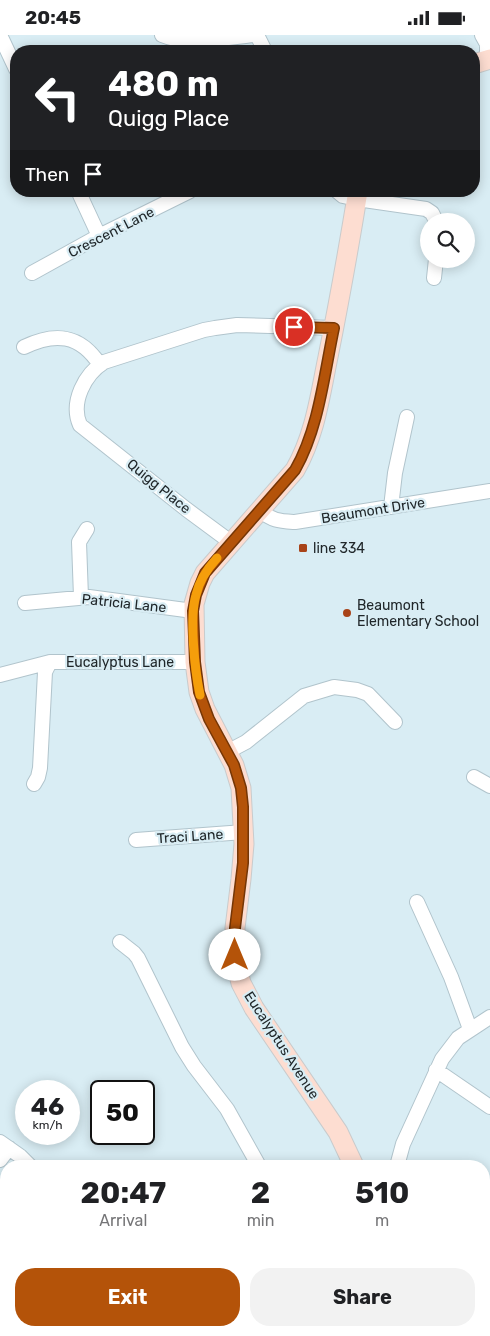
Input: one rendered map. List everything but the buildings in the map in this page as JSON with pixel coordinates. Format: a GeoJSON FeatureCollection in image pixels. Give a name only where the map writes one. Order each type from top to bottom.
{"type":"FeatureCollection","features":[{"type":"Feature","properties":{"kind":"main road","name":"Eucalyptus Avenue"},"geometry":{"type":"LineString","coordinates":[[351,1160],[338,1132],[254,1008],[241,983],[234,941],[244,832],[241,788],[234,765],[202,703],[195,662],[193,611],[196,595],[205,573],[295,470],[305,452],[312,431],[334,328],[358,197]]}},
{"type":"Feature","properties":{"kind":"street"},"geometry":{"type":"LineString","coordinates":[[0,35],[10,56]]}},
{"type":"Feature","properties":{"kind":"street"},"geometry":{"type":"LineString","coordinates":[[162,35],[182,40],[219,39],[253,35]]}},
{"type":"Feature","properties":{"kind":"street"},"geometry":{"type":"LineString","coordinates":[[482,35],[487,44],[484,61]]}},
{"type":"Feature","properties":{"kind":"street"},"geometry":{"type":"LineString","coordinates":[[81,197],[99,236]]}},
{"type":"Feature","properties":{"kind":"street","name":"Crescent Lane"},"geometry":{"type":"LineString","coordinates":[[32,273],[99,236],[178,197]]}},
{"type":"Feature","properties":{"kind":"street"},"geometry":{"type":"LineString","coordinates":[[368,197],[426,209],[432,213]]}},
{"type":"Feature","properties":{"kind":"street"},"geometry":{"type":"LineString","coordinates":[[434,278],[435,268]]}},
{"type":"Feature","properties":{"kind":"street"},"geometry":{"type":"LineString","coordinates":[[24,347],[48,338],[67,338],[88,349],[100,365],[104,362],[204,330],[237,325],[334,328]]}},
{"type":"Feature","properties":{"kind":"street","name":"Quigg Place"},"geometry":{"type":"LineString","coordinates":[[100,365],[86,381],[80,392],[77,418],[80,425],[232,543]]}},
{"type":"Feature","properties":{"kind":"street"},"geometry":{"type":"LineString","coordinates":[[391,507],[394,473],[407,417]]}},
{"type":"Feature","properties":{"kind":"street","name":"Beaumont Drive"},"geometry":{"type":"LineString","coordinates":[[259,510],[268,517],[278,521],[295,522],[490,491]]}},
{"type":"Feature","properties":{"kind":"street"},"geometry":{"type":"LineString","coordinates":[[81,597],[80,542],[86,529]]}},
{"type":"Feature","properties":{"kind":"street","name":"Patricia Lane"},"geometry":{"type":"LineString","coordinates":[[25,603],[81,597],[193,611]]}},
{"type":"Feature","properties":{"kind":"street"},"geometry":{"type":"LineString","coordinates":[[0,675],[50,662]]}},
{"type":"Feature","properties":{"kind":"street","name":"Eucalyptus Lane"},"geometry":{"type":"LineString","coordinates":[[34,784],[40,767],[45,672],[50,662],[195,662]]}},
{"type":"Feature","properties":{"kind":"street"},"geometry":{"type":"LineString","coordinates":[[227,752],[246,741],[304,696],[334,687],[351,688],[368,694],[396,722]]}},
{"type":"Feature","properties":{"kind":"street"},"geometry":{"type":"LineString","coordinates":[[474,777],[490,786]]}},
{"type":"Feature","properties":{"kind":"street","name":"Traci Lane"},"geometry":{"type":"LineString","coordinates":[[136,840],[244,832]]}},
{"type":"Feature","properties":{"kind":"street"},"geometry":{"type":"LineString","coordinates":[[417,902],[451,977],[470,1029]]}},
{"type":"Feature","properties":{"kind":"street"},"geometry":{"type":"LineString","coordinates":[[120,942],[138,958],[182,1047],[227,1109],[256,1160]]}},
{"type":"Feature","properties":{"kind":"street"},"geometry":{"type":"LineString","coordinates":[[399,1160],[403,1144],[442,1059],[458,1038],[490,1017]]}},
{"type":"Feature","properties":{"kind":"street"},"geometry":{"type":"LineString","coordinates":[[436,1071],[490,1107]]}},
{"type":"Feature","properties":{"kind":"street"},"geometry":{"type":"LineString","coordinates":[[0,1160],[5,1145],[23,1160]]}},
{"type":"Feature","properties":{"kind":"slow traffic"},"geometry":{"type":"LineString","coordinates":[[200,695],[195,662],[193,611],[200,583],[217,558]]}},
{"type":"Feature","properties":{"kind":"place","name":"line 334"},"geometry":{"type":"Point","coordinates":[303,548]}},
{"type":"Feature","properties":{"kind":"place","name":"Beaumont Elementary School"},"geometry":{"type":"Point","coordinates":[347,613]}},
{"type":"Feature","properties":{"kind":"route"},"geometry":{"type":"LineString","coordinates":[[235,955],[235,928],[244,843],[242,795],[234,765],[209,719],[200,697],[195,662],[193,611],[196,595],[205,573],[295,470],[305,452],[312,431],[334,328],[294,327]]}}]}
